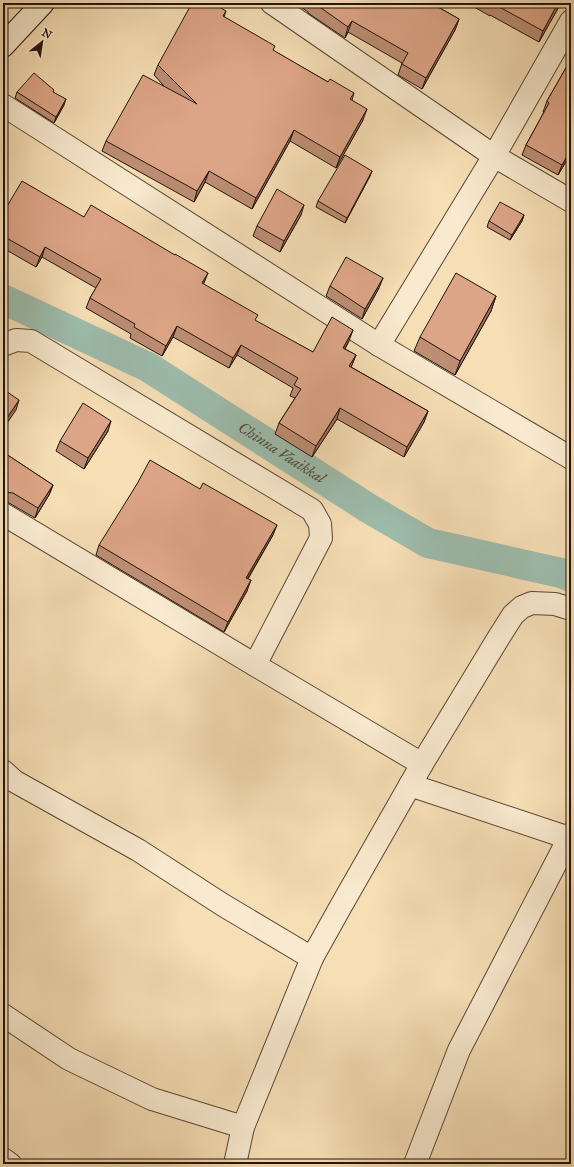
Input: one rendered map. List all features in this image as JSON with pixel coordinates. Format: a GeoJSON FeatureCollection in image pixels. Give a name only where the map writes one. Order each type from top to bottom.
{"type":"FeatureCollection","features":[{"type":"Feature","properties":{"kind":"street"},"geometry":{"type":"LineString","coordinates":[[3,46],[43,3]]}},
{"type":"Feature","properties":{"kind":"street"},"geometry":{"type":"LineString","coordinates":[[272,3],[494,156],[571,201]]}},
{"type":"Feature","properties":{"kind":"street"},"geometry":{"type":"LineString","coordinates":[[379,345],[494,156],[571,21]]}},
{"type":"Feature","properties":{"kind":"street"},"geometry":{"type":"LineString","coordinates":[[3,105],[379,345],[571,458]]}},
{"type":"Feature","properties":{"kind":"street"},"geometry":{"type":"LineString","coordinates":[[3,345],[16,340],[31,341],[312,510],[320,524],[320,538],[255,665]]}},
{"type":"Feature","properties":{"kind":"street"},"geometry":{"type":"LineString","coordinates":[[3,514],[422,764]]}},
{"type":"Feature","properties":{"kind":"street"},"geometry":{"type":"LineString","coordinates":[[235,1164],[243,1127],[312,958],[422,764],[513,615],[522,607],[532,603],[555,604],[571,609]]}},
{"type":"Feature","properties":{"kind":"street"},"geometry":{"type":"LineString","coordinates":[[3,771],[14,781],[138,850],[223,905],[312,958]]}},
{"type":"Feature","properties":{"kind":"street"},"geometry":{"type":"LineString","coordinates":[[410,785],[570,836],[460,1050],[415,1164]]}},
{"type":"Feature","properties":{"kind":"street"},"geometry":{"type":"LineString","coordinates":[[3,1015],[69,1059],[152,1099],[243,1127]]}},
{"type":"Feature","properties":{"kind":"street"},"geometry":{"type":"LineString","coordinates":[[3,1159],[10,1164]]}},
{"type":"Feature","properties":{"kind":"building"},"geometry":{"type":"Polygon","coordinates":[[[192,3],[213,3],[226,11],[223,16],[275,46],[273,50],[328,82],[330,79],[354,93],[350,99],[367,109],[340,157],[294,130],[256,198],[209,171],[197,191],[106,141],[143,75],[197,104],[158,65],[192,3]]]}},
{"type":"Feature","properties":{"kind":"building"},"geometry":{"type":"Polygon","coordinates":[[[314,3],[431,3],[459,19],[426,78],[402,64],[408,53],[352,21],[348,27],[314,3]]]}},
{"type":"Feature","properties":{"kind":"building"},"geometry":{"type":"Polygon","coordinates":[[[490,3],[558,3],[543,31],[490,3]]]}},
{"type":"Feature","properties":{"kind":"building"},"geometry":{"type":"Polygon","coordinates":[[[571,59],[571,149],[562,165],[526,145],[549,103],[547,101],[571,59]]]}},
{"type":"Feature","properties":{"kind":"building"},"geometry":{"type":"Polygon","coordinates":[[[34,73],[54,90],[53,92],[66,99],[56,117],[17,92],[34,73]]]}},
{"type":"Feature","properties":{"kind":"building"},"geometry":{"type":"Polygon","coordinates":[[[345,155],[372,171],[347,218],[318,201],[345,155]]]}},
{"type":"Feature","properties":{"kind":"building"},"geometry":{"type":"Polygon","coordinates":[[[22,181],[84,217],[91,205],[208,273],[202,283],[258,315],[255,320],[313,352],[332,317],[353,330],[343,348],[356,355],[349,366],[428,411],[407,447],[340,408],[316,446],[279,423],[301,389],[294,385],[298,378],[241,345],[233,358],[177,326],[166,346],[134,327],[135,324],[90,298],[101,279],[45,247],[40,257],[3,236],[3,213],[22,181]]]}},
{"type":"Feature","properties":{"kind":"building"},"geometry":{"type":"Polygon","coordinates":[[[277,189],[304,205],[284,241],[257,226],[277,189]]]}},
{"type":"Feature","properties":{"kind":"building"},"geometry":{"type":"Polygon","coordinates":[[[500,202],[524,215],[512,235],[489,221],[500,202]]]}},
{"type":"Feature","properties":{"kind":"building"},"geometry":{"type":"Polygon","coordinates":[[[346,257],[383,278],[365,309],[330,286],[346,257]]]}},
{"type":"Feature","properties":{"kind":"building"},"geometry":{"type":"Polygon","coordinates":[[[456,273],[496,296],[460,361],[420,337],[456,273]]]}},
{"type":"Feature","properties":{"kind":"building"},"geometry":{"type":"Polygon","coordinates":[[[3,389],[19,400],[3,424],[3,389]]]}},
{"type":"Feature","properties":{"kind":"building"},"geometry":{"type":"Polygon","coordinates":[[[83,403],[111,421],[88,458],[60,441],[83,403]]]}},
{"type":"Feature","properties":{"kind":"building"},"geometry":{"type":"Polygon","coordinates":[[[3,452],[53,485],[38,508],[13,493],[5,492],[7,487],[3,485],[3,452]]]}},
{"type":"Feature","properties":{"kind":"building"},"geometry":{"type":"Polygon","coordinates":[[[150,460],[200,489],[203,483],[277,525],[246,578],[251,580],[228,622],[99,545],[137,484],[150,460]]]}},
{"type":"Feature","properties":{"kind":"waterway","name":"Chinna Vaaikkal"},"geometry":{"type":"LineString","coordinates":[[3,299],[148,367],[368,508],[428,543],[561,573],[571,577]]}}]}
